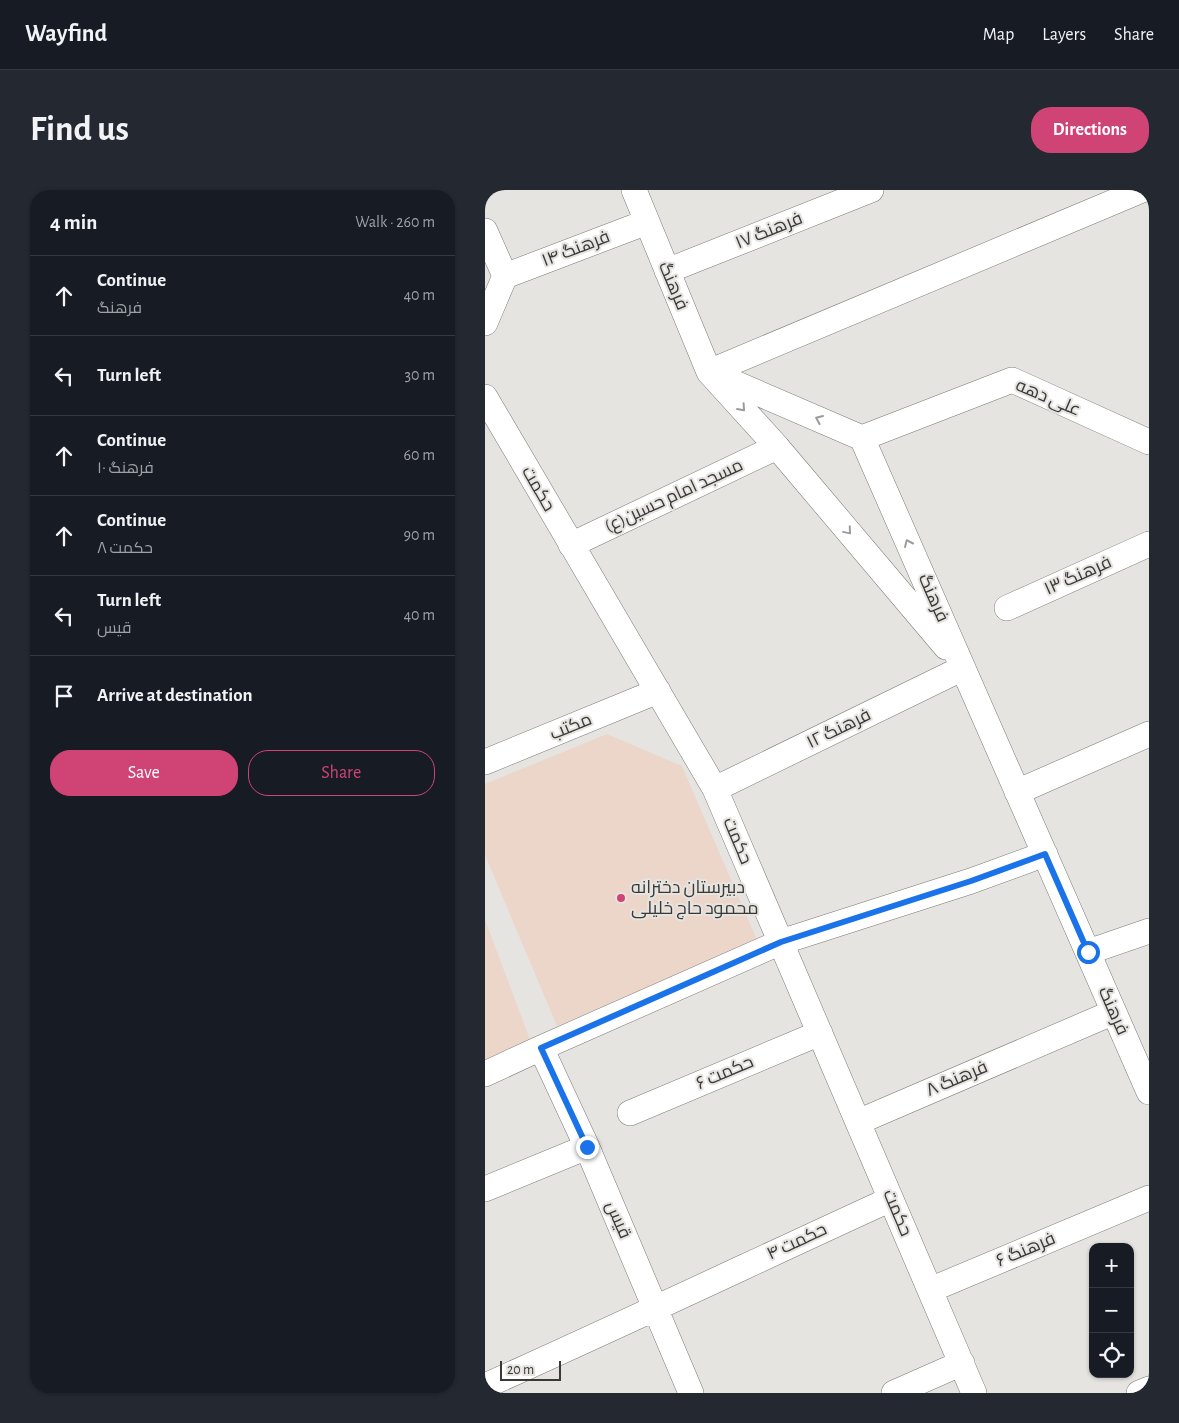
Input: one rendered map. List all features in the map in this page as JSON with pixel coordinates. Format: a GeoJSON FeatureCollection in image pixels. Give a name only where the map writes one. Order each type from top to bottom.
{"type":"FeatureCollection","features":[{"type":"Feature","properties":{"kind":"street","name":"فرهنگ"},"geometry":{"type":"LineString","coordinates":[[634,190],[709,372],[777,447],[963,668]]}},
{"type":"Feature","properties":{"kind":"street","name":"فرهنگ ۱۷"},"geometry":{"type":"LineString","coordinates":[[667,272],[871,190]]}},
{"type":"Feature","properties":{"kind":"street"},"geometry":{"type":"LineString","coordinates":[[709,372],[1142,190]]}},
{"type":"Feature","properties":{"kind":"street","name":"فرهنگ ۱۴"},"geometry":{"type":"LineString","coordinates":[[505,276],[647,222]]}},
{"type":"Feature","properties":{"kind":"street"},"geometry":{"type":"LineString","coordinates":[[485,231],[505,276],[485,323]]}},
{"type":"Feature","properties":{"kind":"street"},"geometry":{"type":"LineString","coordinates":[[709,372],[862,438]]}},
{"type":"Feature","properties":{"kind":"street","name":"علی دهه"},"geometry":{"type":"LineString","coordinates":[[862,438],[1012,380],[1149,442]]}},
{"type":"Feature","properties":{"kind":"street","name":"حکمت"},"geometry":{"type":"LineString","coordinates":[[485,397],[715,789],[974,1393]]}},
{"type":"Feature","properties":{"kind":"street","name":"فرهنگ"},"geometry":{"type":"LineString","coordinates":[[862,438],[1149,1092]]}},
{"type":"Feature","properties":{"kind":"street","name":"مسجد امام حسین(ع)"},"geometry":{"type":"LineString","coordinates":[[571,544],[777,447]]}},
{"type":"Feature","properties":{"kind":"street","name":"فرهنگ ۱۳"},"geometry":{"type":"LineString","coordinates":[[1007,608],[1149,544]]}},
{"type":"Feature","properties":{"kind":"street","name":"فرهنگ ۱۲"},"geometry":{"type":"LineString","coordinates":[[715,789],[963,668]]}},
{"type":"Feature","properties":{"kind":"street","name":"مکتب"},"geometry":{"type":"LineString","coordinates":[[485,762],[658,692]]}},
{"type":"Feature","properties":{"kind":"street"},"geometry":{"type":"LineString","coordinates":[[1017,792],[1149,734]]}},
{"type":"Feature","properties":{"kind":"street"},"geometry":{"type":"LineString","coordinates":[[485,1074],[781,942],[971,881],[1045,854]]}},
{"type":"Feature","properties":{"kind":"street"},"geometry":{"type":"LineString","coordinates":[[1088,952],[1147,931]]}},
{"type":"Feature","properties":{"kind":"street","name":"فرهنگ ۸"},"geometry":{"type":"LineString","coordinates":[[858,1122],[1114,1012]]}},
{"type":"Feature","properties":{"kind":"street","name":"حکمت ۶"},"geometry":{"type":"LineString","coordinates":[[629,1113],[820,1033]]}},
{"type":"Feature","properties":{"kind":"street","name":"قیس"},"geometry":{"type":"LineString","coordinates":[[541,1048],[587,1147],[691,1393]]}},
{"type":"Feature","properties":{"kind":"street"},"geometry":{"type":"LineString","coordinates":[[485,1189],[587,1147]]}},
{"type":"Feature","properties":{"kind":"street","name":"فرهنگ ۶"},"geometry":{"type":"LineString","coordinates":[[930,1290],[1149,1198]]}},
{"type":"Feature","properties":{"kind":"street","name":"حکمت ۴"},"geometry":{"type":"LineString","coordinates":[[485,1386],[891,1199]]}},
{"type":"Feature","properties":{"kind":"street"},"geometry":{"type":"LineString","coordinates":[[894,1393],[962,1363]]}},
{"type":"Feature","properties":{"kind":"street"},"geometry":{"type":"LineString","coordinates":[[1139,1393],[1149,1389]]}},
{"type":"Feature","properties":{"kind":"shaded area","name":"دبيرستان دخترانه محمود حاج خلیلی"},"geometry":{"type":"Polygon","coordinates":[[[607,734],[682,766],[757,940],[557,1026],[485,855],[485,784],[607,734]]]}},
{"type":"Feature","properties":{"kind":"shaded area"},"geometry":{"type":"Polygon","coordinates":[[[485,920],[531,1042],[485,1062],[485,920]]]}},
{"type":"Feature","properties":{"kind":"place","name":"دبيرستان دخترانه محمود حاج خلیلی"},"geometry":{"type":"Point","coordinates":[621,898]}},
{"type":"Feature","properties":{"kind":"route"},"geometry":{"type":"LineString","coordinates":[[587,1147],[541,1048],[781,942],[971,881],[1045,854],[1088,952]]}}]}
